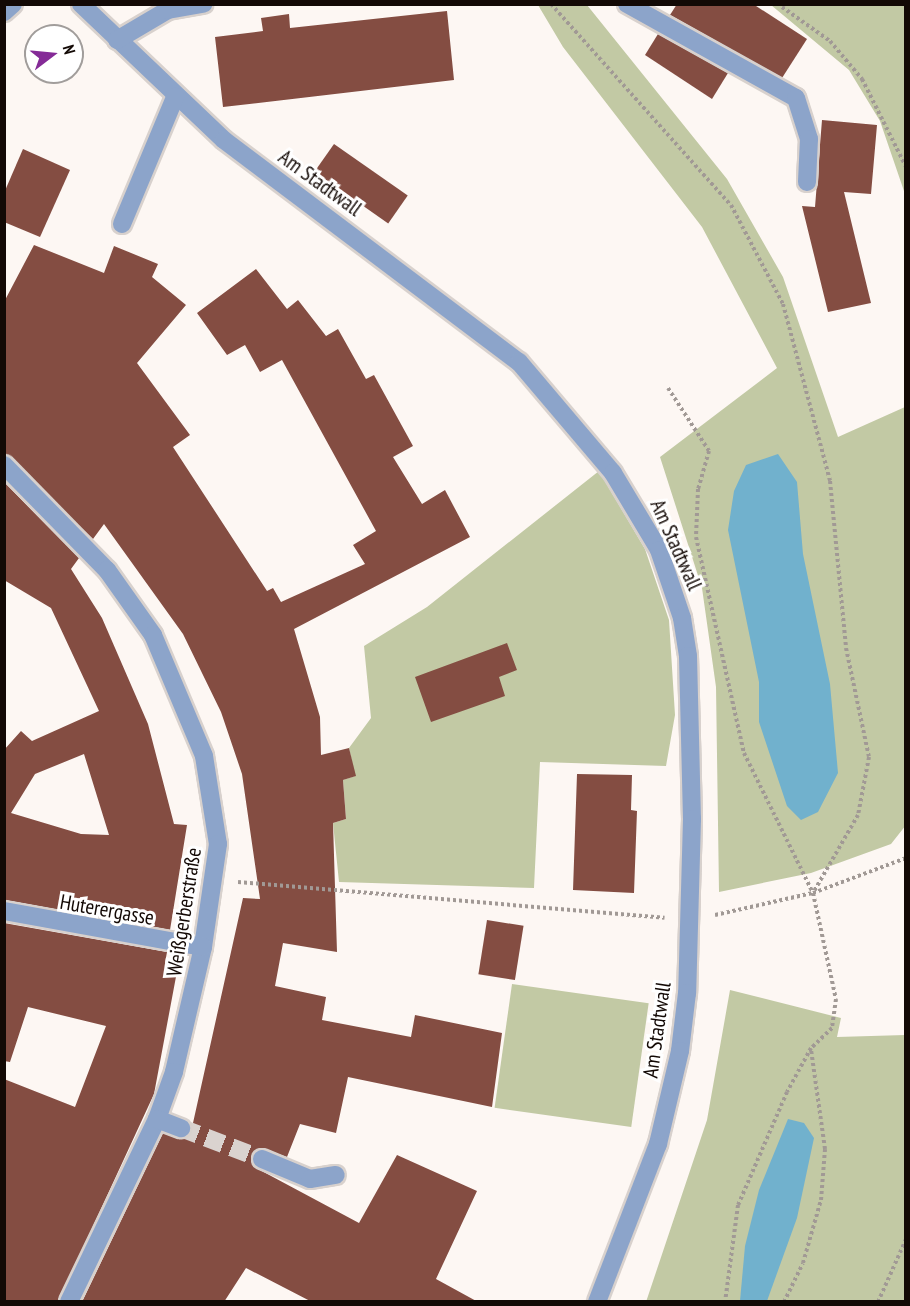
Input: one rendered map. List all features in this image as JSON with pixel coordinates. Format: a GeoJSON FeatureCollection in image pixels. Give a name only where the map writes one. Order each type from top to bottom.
{"type":"FeatureCollection","features":[{"type":"Feature","properties":{"kind":"street"},"geometry":{"type":"LineString","coordinates":[[4,12],[13,4]]}},
{"type":"Feature","properties":{"kind":"street","name":"Am Stadtwall"},"geometry":{"type":"LineString","coordinates":[[81,4],[175,97],[519,362],[640,512],[673,586],[688,656],[687,993],[670,1095],[628,1232],[597,1302]]}},
{"type":"Feature","properties":{"kind":"street"},"geometry":{"type":"LineString","coordinates":[[117,40],[168,10],[202,4]]}},
{"type":"Feature","properties":{"kind":"street"},"geometry":{"type":"LineString","coordinates":[[627,4],[796,98],[809,139],[807,182]]}},
{"type":"Feature","properties":{"kind":"street"},"geometry":{"type":"LineString","coordinates":[[122,224],[175,97]]}},
{"type":"Feature","properties":{"kind":"street","name":"Weißgerberstraße"},"geometry":{"type":"LineString","coordinates":[[4,465],[108,570],[153,635],[182,694],[206,765],[218,844],[216,880],[203,947],[157,1119],[69,1302]]}},
{"type":"Feature","properties":{"kind":"street","name":"Huterergasse"},"geometry":{"type":"LineString","coordinates":[[4,911],[203,947]]}},
{"type":"Feature","properties":{"kind":"street"},"geometry":{"type":"LineString","coordinates":[[157,1119],[181,1128]]}},
{"type":"Feature","properties":{"kind":"street"},"geometry":{"type":"LineString","coordinates":[[262,1159],[310,1179],[336,1174]]}},
{"type":"Feature","properties":{"kind":"path"},"geometry":{"type":"LineString","coordinates":[[550,4],[731,205],[783,304],[810,394],[830,481],[846,648],[869,757],[858,815],[813,893]]}},
{"type":"Feature","properties":{"kind":"path"},"geometry":{"type":"LineString","coordinates":[[780,6],[793,4]]}},
{"type":"Feature","properties":{"kind":"path"},"geometry":{"type":"LineString","coordinates":[[780,6],[830,41],[862,79],[906,167]]}},
{"type":"Feature","properties":{"kind":"path"},"geometry":{"type":"LineString","coordinates":[[668,388],[709,451],[698,489],[696,537],[744,753],[813,893],[836,999],[832,1028],[811,1048],[738,1205],[724,1302]]}},
{"type":"Feature","properties":{"kind":"path"},"geometry":{"type":"LineString","coordinates":[[216,880],[689,920],[813,893],[906,858]]}},
{"type":"Feature","properties":{"kind":"path"},"geometry":{"type":"LineString","coordinates":[[784,1302],[803,1263],[821,1200],[825,1149],[811,1048]]}},
{"type":"Feature","properties":{"kind":"path"},"geometry":{"type":"LineString","coordinates":[[878,1302],[906,1239]]}},
{"type":"Feature","properties":{"kind":"green space"},"geometry":{"type":"Polygon","coordinates":[[[538,5],[587,5],[727,179],[783,277],[838,437],[905,407],[906,825],[891,844],[811,873],[719,892],[716,687],[702,588],[660,457],[777,368],[702,227],[563,47],[538,5]]]}},
{"type":"Feature","properties":{"kind":"green space"},"geometry":{"type":"Polygon","coordinates":[[[771,5],[905,5],[905,194],[880,121],[849,70],[771,5]]]}},
{"type":"Feature","properties":{"kind":"green space"},"geometry":{"type":"Polygon","coordinates":[[[599,471],[645,549],[669,620],[675,715],[666,766],[540,762],[534,888],[339,882],[333,823],[346,819],[343,780],[355,776],[349,748],[371,718],[364,646],[427,607],[599,471]]]}},
{"type":"Feature","properties":{"kind":"green space"},"geometry":{"type":"Polygon","coordinates":[[[512,984],[649,1003],[631,1127],[495,1108],[512,984]]]}},
{"type":"Feature","properties":{"kind":"green space"},"geometry":{"type":"Polygon","coordinates":[[[730,990],[841,1018],[837,1037],[905,1035],[905,1301],[646,1302],[707,1120],[730,990]]]}},
{"type":"Feature","properties":{"kind":"water"},"geometry":{"type":"Polygon","coordinates":[[[778,454],[797,482],[803,554],[830,684],[838,773],[818,812],[801,820],[787,806],[759,722],[759,682],[728,530],[734,491],[746,465],[778,454]]]}},
{"type":"Feature","properties":{"kind":"water"},"geometry":{"type":"Polygon","coordinates":[[[788,1119],[804,1123],[814,1138],[797,1218],[767,1301],[740,1301],[745,1246],[759,1190],[788,1119]]]}},
{"type":"Feature","properties":{"kind":"building"},"geometry":{"type":"Polygon","coordinates":[[[677,4],[753,4],[807,39],[782,78],[670,15],[677,4]]]}},
{"type":"Feature","properties":{"kind":"building"},"geometry":{"type":"Polygon","coordinates":[[[447,11],[454,80],[223,107],[215,37],[263,31],[261,18],[289,14],[290,28],[447,11]]]}},
{"type":"Feature","properties":{"kind":"building"},"geometry":{"type":"Polygon","coordinates":[[[658,34],[728,73],[712,99],[645,55],[658,34]]]}},
{"type":"Feature","properties":{"kind":"building"},"geometry":{"type":"Polygon","coordinates":[[[822,120],[877,125],[871,194],[844,192],[871,303],[828,312],[802,206],[815,207],[822,120]]]}},
{"type":"Feature","properties":{"kind":"building"},"geometry":{"type":"Polygon","coordinates":[[[334,144],[408,196],[388,223],[314,172],[334,144]]]}},
{"type":"Feature","properties":{"kind":"building"},"geometry":{"type":"Polygon","coordinates":[[[23,149],[70,170],[40,237],[4,222],[4,193],[23,149]]]}},
{"type":"Feature","properties":{"kind":"building"},"geometry":{"type":"Polygon","coordinates":[[[34,245],[104,273],[114,246],[158,264],[152,277],[186,305],[137,363],[190,435],[173,447],[267,591],[273,588],[281,602],[365,564],[353,545],[376,531],[282,360],[260,372],[245,345],[227,355],[197,313],[256,269],[287,309],[298,300],[326,336],[338,329],[366,379],[374,375],[413,446],[393,457],[422,504],[445,490],[470,537],[294,629],[320,717],[321,755],[349,748],[356,776],[343,780],[346,819],[333,823],[337,952],[283,943],[275,986],[326,997],[322,1020],[411,1037],[415,1015],[502,1033],[492,1107],[348,1077],[336,1133],[300,1124],[287,1157],[261,1148],[251,1160],[258,1169],[359,1223],[397,1155],[477,1191],[436,1279],[478,1302],[312,1302],[246,1268],[224,1302],[82,1302],[163,1133],[182,1139],[191,1132],[243,898],[260,899],[242,774],[221,712],[183,634],[104,524],[93,539],[4,454],[4,302],[34,245]]]}},
{"type":"Feature","properties":{"kind":"building"},"geometry":{"type":"Polygon","coordinates":[[[4,482],[79,558],[71,569],[102,618],[148,724],[174,824],[187,825],[170,930],[4,900],[4,750],[21,731],[32,741],[99,711],[51,608],[4,580],[4,482]],[[84,754],[35,774],[11,813],[81,834],[109,835],[84,754]]]}},
{"type":"Feature","properties":{"kind":"building"},"geometry":{"type":"Polygon","coordinates":[[[507,643],[517,670],[499,677],[505,696],[431,722],[415,677],[507,643]]]}},
{"type":"Feature","properties":{"kind":"building"},"geometry":{"type":"Polygon","coordinates":[[[577,774],[632,775],[631,810],[637,811],[634,893],[573,890],[577,774]]]}},
{"type":"Feature","properties":{"kind":"building"},"geometry":{"type":"Polygon","coordinates":[[[487,920],[524,926],[515,980],[478,974],[487,920]]]}},
{"type":"Feature","properties":{"kind":"building"},"geometry":{"type":"Polygon","coordinates":[[[4,923],[167,952],[165,963],[178,966],[154,1094],[58,1302],[4,1302],[4,1079],[75,1107],[106,1026],[28,1007],[10,1062],[4,1061],[4,923]]]}},
{"type":"Feature","properties":{"kind":"tunnel"},"geometry":{"type":"LineString","coordinates":[[181,1128],[262,1159]]}}]}
